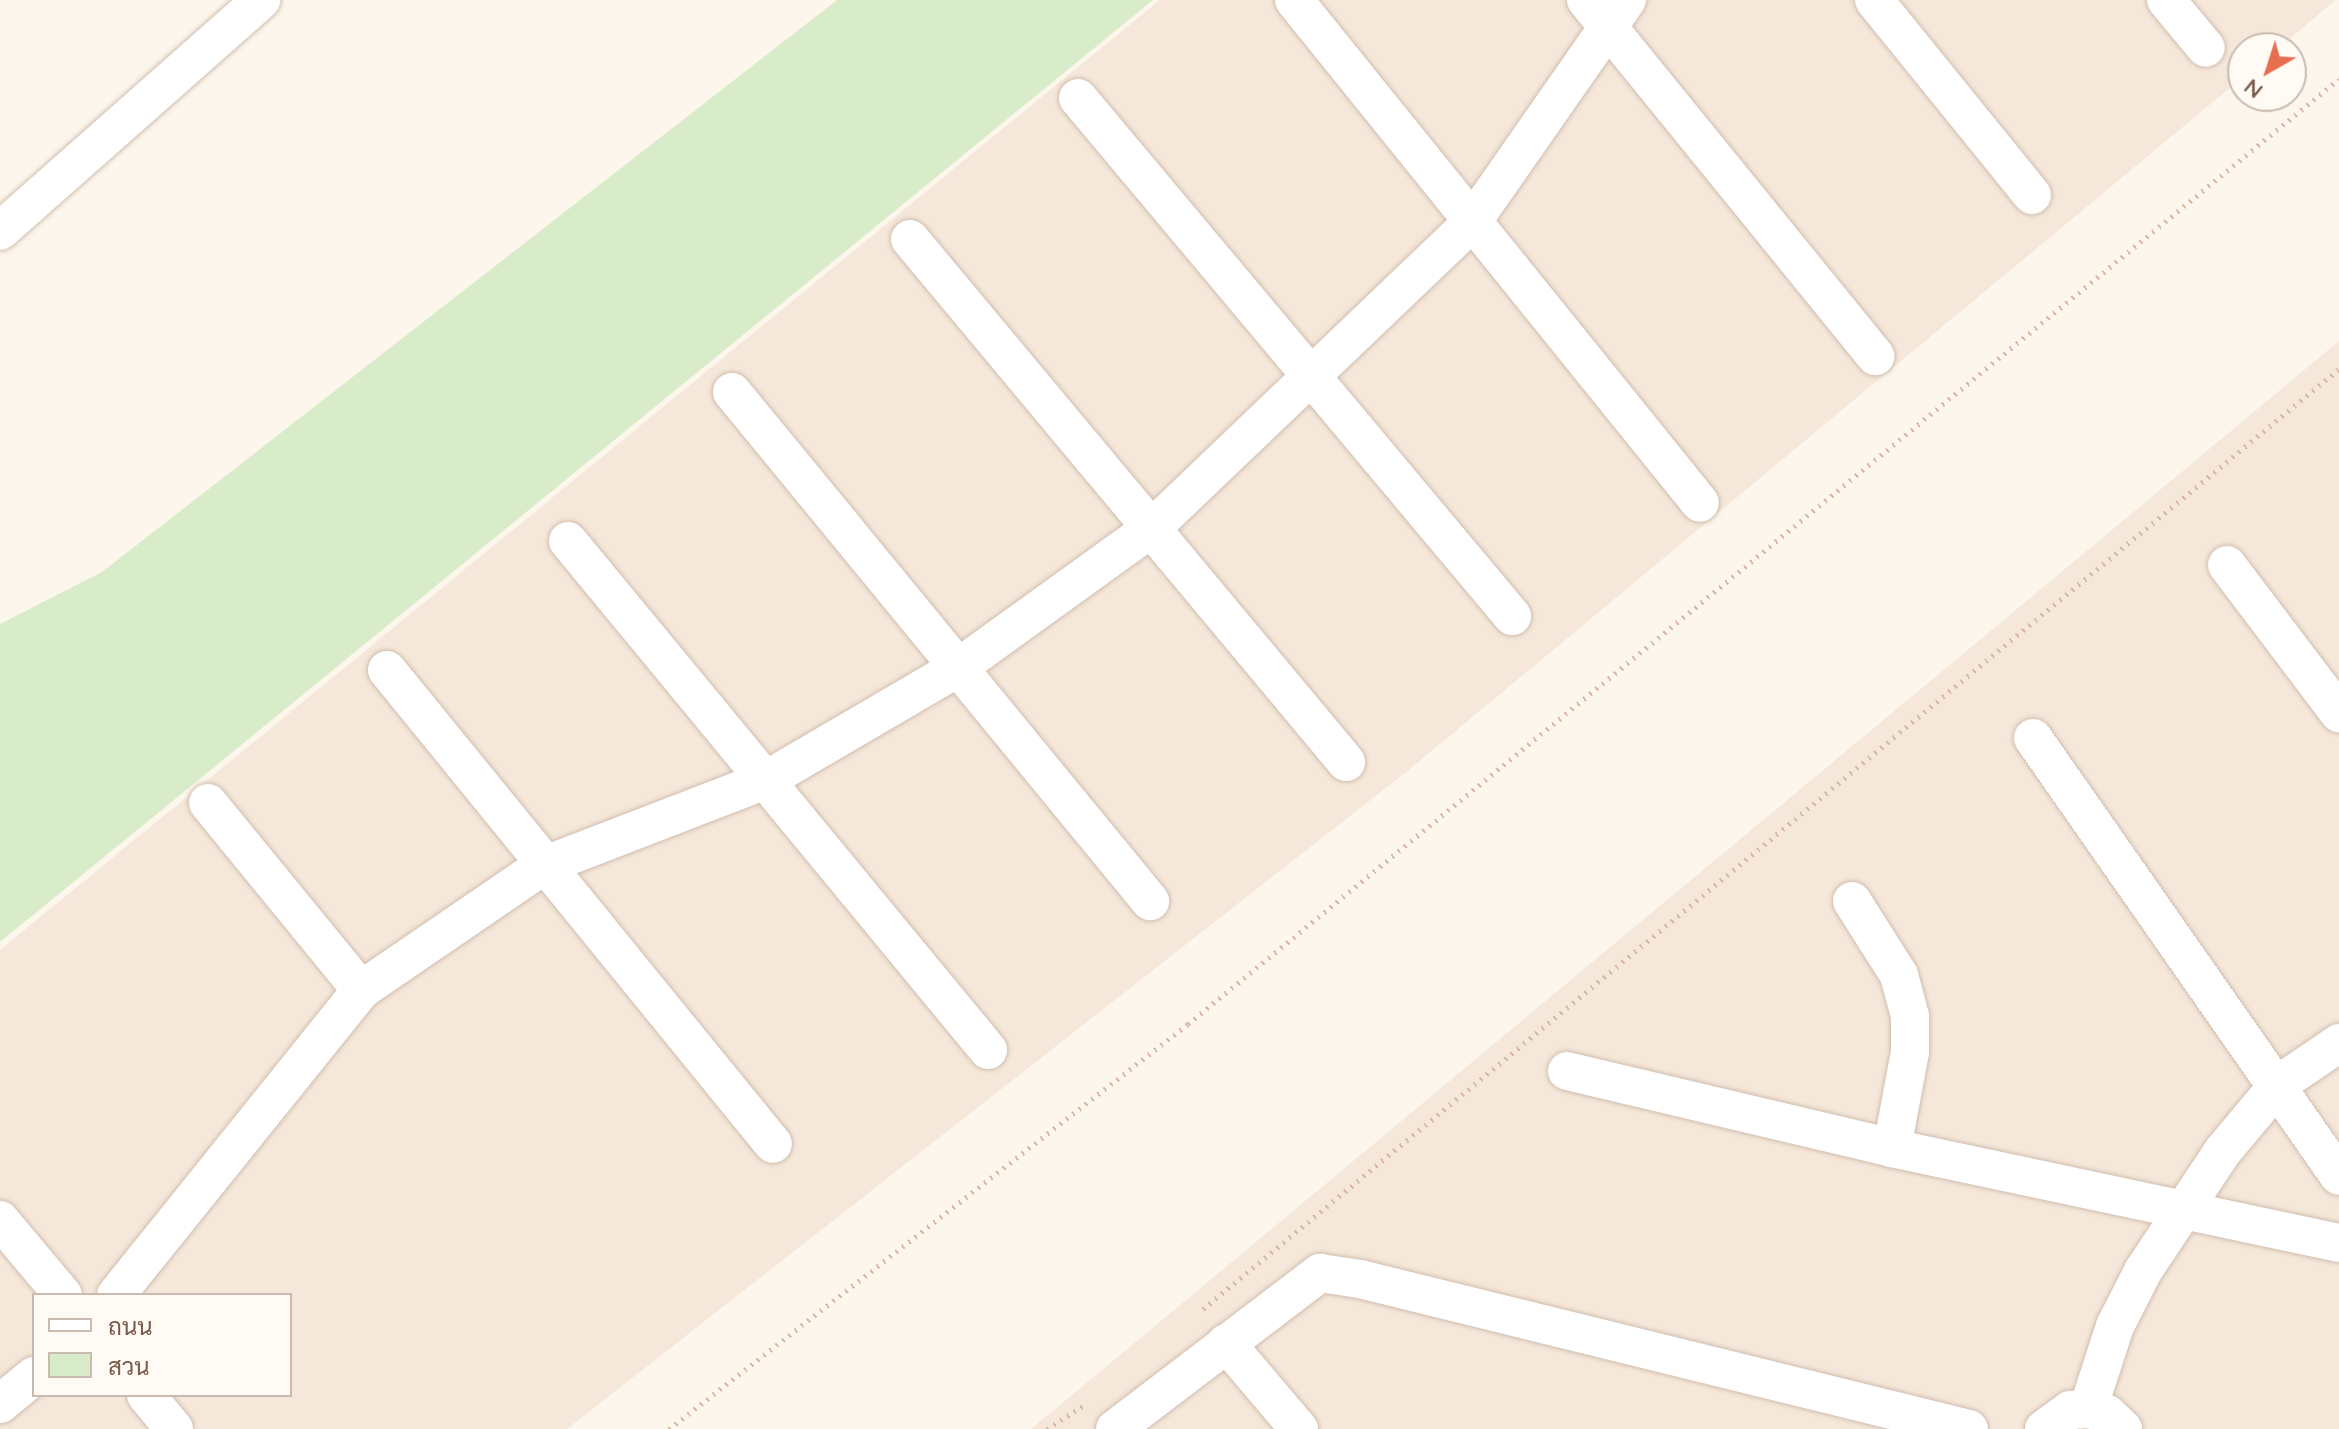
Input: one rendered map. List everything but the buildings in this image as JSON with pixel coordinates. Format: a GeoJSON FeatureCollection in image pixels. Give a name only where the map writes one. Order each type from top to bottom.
{"type":"FeatureCollection","features":[{"type":"Feature","properties":{"kind":"street"},"geometry":{"type":"LineString","coordinates":[[0,231],[261,0]]}},
{"type":"Feature","properties":{"kind":"street"},"geometry":{"type":"LineString","coordinates":[[1294,0],[1700,503]]}},
{"type":"Feature","properties":{"kind":"street"},"geometry":{"type":"LineString","coordinates":[[1874,0],[2032,195]]}},
{"type":"Feature","properties":{"kind":"street"},"geometry":{"type":"LineString","coordinates":[[2166,0],[2206,48]]}},
{"type":"Feature","properties":{"kind":"street"},"geometry":{"type":"LineString","coordinates":[[118,1293],[361,990],[543,866],[766,780],[959,667],[1152,528],[1472,222],[1607,9],[1875,356]]}},
{"type":"Feature","properties":{"kind":"street"},"geometry":{"type":"LineString","coordinates":[[1078,98],[1310,380],[1512,616]]}},
{"type":"Feature","properties":{"kind":"street"},"geometry":{"type":"LineString","coordinates":[[910,239],[1346,762]]}},
{"type":"Feature","properties":{"kind":"street"},"geometry":{"type":"LineString","coordinates":[[732,392],[1150,901]]}},
{"type":"Feature","properties":{"kind":"street"},"geometry":{"type":"LineString","coordinates":[[568,541],[988,1050]]}},
{"type":"Feature","properties":{"kind":"street"},"geometry":{"type":"LineString","coordinates":[[2227,565],[2339,713]]}},
{"type":"Feature","properties":{"kind":"street"},"geometry":{"type":"LineString","coordinates":[[387,670],[543,866],[773,1144]]}},
{"type":"Feature","properties":{"kind":"street"},"geometry":{"type":"LineString","coordinates":[[2033,738],[2279,1084],[2339,1176]]}},
{"type":"Feature","properties":{"kind":"street"},"geometry":{"type":"LineString","coordinates":[[208,803],[361,990]]}},
{"type":"Feature","properties":{"kind":"street"},"geometry":{"type":"LineString","coordinates":[[1852,901],[1899,975],[1910,1016],[1910,1052],[1892,1148]]}},
{"type":"Feature","properties":{"kind":"street"},"geometry":{"type":"LineString","coordinates":[[2088,1409],[2115,1326],[2184,1208],[2279,1084],[2339,1043]]}},
{"type":"Feature","properties":{"kind":"street"},"geometry":{"type":"LineString","coordinates":[[1567,1071],[1892,1148],[2339,1243]]}},
{"type":"Feature","properties":{"kind":"street"},"geometry":{"type":"LineString","coordinates":[[0,1220],[61,1293]]}},
{"type":"Feature","properties":{"kind":"street"},"geometry":{"type":"LineString","coordinates":[[1103,1415],[1226,1343],[1320,1273],[1360,1279],[1969,1429]]}},
{"type":"Feature","properties":{"kind":"street"},"geometry":{"type":"LineString","coordinates":[[1226,1343],[1299,1429]]}},
{"type":"Feature","properties":{"kind":"street"},"geometry":{"type":"LineString","coordinates":[[0,1404],[32,1378]]}},
{"type":"Feature","properties":{"kind":"street"},"geometry":{"type":"LineString","coordinates":[[148,1397],[174,1429]]}},
{"type":"Feature","properties":{"kind":"street"},"geometry":{"type":"LineString","coordinates":[[2044,1429],[2070,1410],[2088,1409],[2107,1414],[2123,1429]]}},
{"type":"Feature","properties":{"kind":"path"},"geometry":{"type":"LineString","coordinates":[[669,1429],[1188,1024],[2339,79]]}},
{"type":"Feature","properties":{"kind":"path"},"geometry":{"type":"LineString","coordinates":[[1201,1311],[2339,369]]}},
{"type":"Feature","properties":{"kind":"path"},"geometry":{"type":"LineString","coordinates":[[1047,1429],[1103,1415]]}},
{"type":"Feature","properties":{"kind":"shaded area"},"geometry":{"type":"Polygon","coordinates":[[[1160,0],[2336,0],[2297,32],[2227,32],[2227,90],[1405,773],[567,1429],[0,1429],[0,950],[1160,0]]]}},
{"type":"Feature","properties":{"kind":"shaded area"},"geometry":{"type":"Polygon","coordinates":[[[2339,341],[2339,1429],[1031,1429],[2339,341]]]}},
{"type":"Feature","properties":{"kind":"green space"},"geometry":{"type":"Polygon","coordinates":[[[837,0],[1153,0],[0,942],[0,624],[102,572],[837,0]]]}}]}
